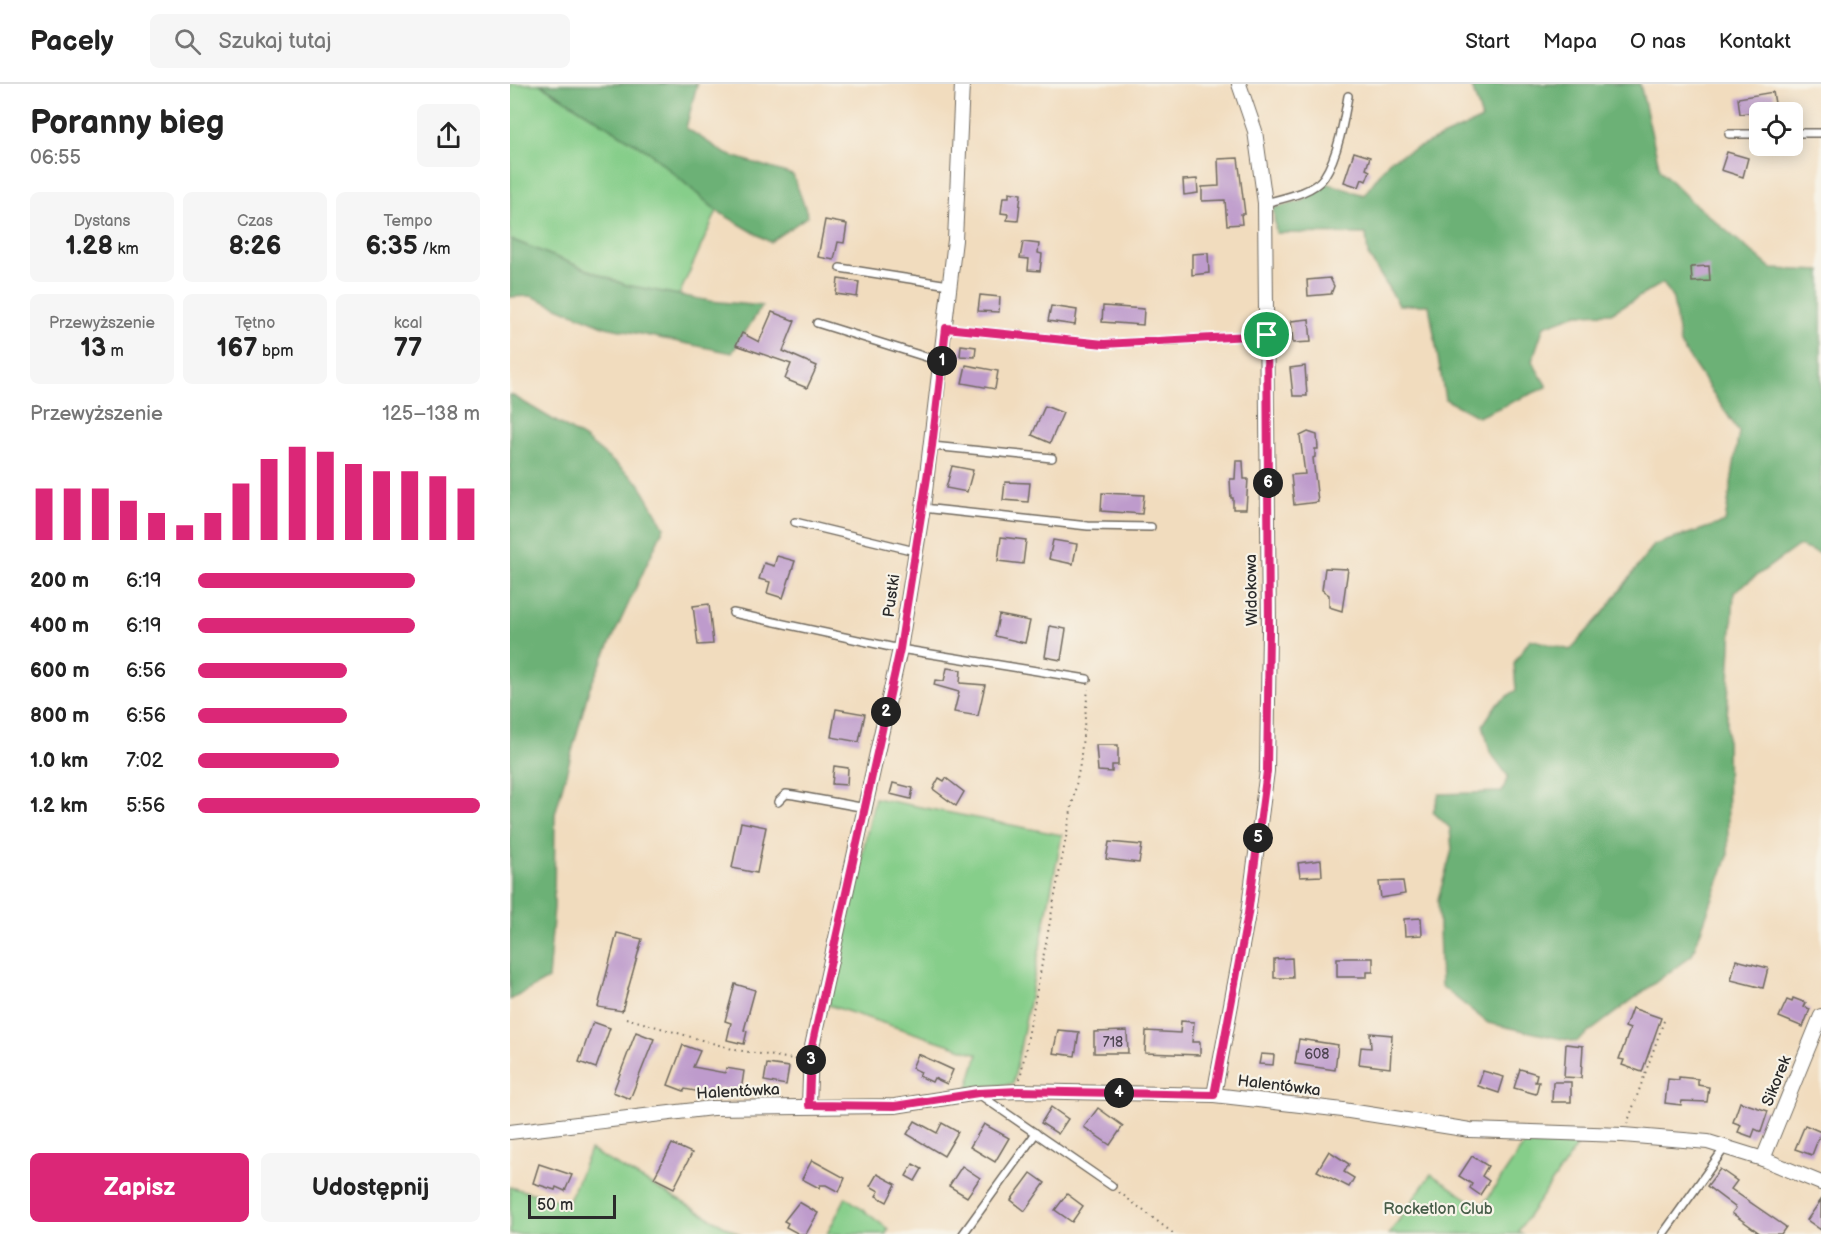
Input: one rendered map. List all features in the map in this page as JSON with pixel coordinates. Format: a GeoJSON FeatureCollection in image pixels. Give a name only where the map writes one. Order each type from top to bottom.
{"type":"FeatureCollection","features":[{"type":"Feature","properties":{"kind":"street","name":"Pustki"},"geometry":{"type":"LineString","coordinates":[[809,1105],[810,1062],[900,649],[923,508],[955,240],[962,84]]}},
{"type":"Feature","properties":{"kind":"street","name":"Widokowa"},"geometry":{"type":"LineString","coordinates":[[1214,1095],[1248,914],[1267,771],[1269,631],[1265,204],[1255,130],[1239,84]]}},
{"type":"Feature","properties":{"kind":"street","name":"Sikorek"},"geometry":{"type":"LineString","coordinates":[[1763,1159],[1821,1016]]}},
{"type":"Feature","properties":{"kind":"street","name":"Halentówka"},"geometry":{"type":"LineString","coordinates":[[510,1132],[712,1108],[809,1105],[895,1106],[978,1093],[1018,1091],[1214,1095],[1343,1110],[1470,1130],[1623,1135],[1708,1142],[1763,1159],[1821,1183]]}},
{"type":"Feature","properties":{"kind":"lane"},"geometry":{"type":"LineString","coordinates":[[1265,204],[1302,192],[1323,178],[1342,129],[1348,96]]}},
{"type":"Feature","properties":{"kind":"lane"},"geometry":{"type":"LineString","coordinates":[[1803,133],[1821,133]]}},
{"type":"Feature","properties":{"kind":"lane"},"geometry":{"type":"LineString","coordinates":[[1729,134],[1749,134]]}},
{"type":"Feature","properties":{"kind":"lane"},"geometry":{"type":"LineString","coordinates":[[840,268],[949,285]]}},
{"type":"Feature","properties":{"kind":"lane"},"geometry":{"type":"LineString","coordinates":[[818,323],[942,362]]}},
{"type":"Feature","properties":{"kind":"lane"},"geometry":{"type":"LineString","coordinates":[[946,328],[1104,344],[1267,335]]}},
{"type":"Feature","properties":{"kind":"lane"},"geometry":{"type":"LineString","coordinates":[[932,446],[1052,458]]}},
{"type":"Feature","properties":{"kind":"lane"},"geometry":{"type":"LineString","coordinates":[[923,508],[1088,526],[1151,526]]}},
{"type":"Feature","properties":{"kind":"lane"},"geometry":{"type":"LineString","coordinates":[[795,522],[915,550]]}},
{"type":"Feature","properties":{"kind":"lane"},"geometry":{"type":"LineString","coordinates":[[733,613],[900,649],[1087,679]]}},
{"type":"Feature","properties":{"kind":"lane"},"geometry":{"type":"LineString","coordinates":[[778,802],[786,794],[866,808]]}},
{"type":"Feature","properties":{"kind":"lane"},"geometry":{"type":"LineString","coordinates":[[978,1093],[1112,1186]]}},
{"type":"Feature","properties":{"kind":"lane"},"geometry":{"type":"LineString","coordinates":[[963,1234],[1036,1133]]}},
{"type":"Feature","properties":{"kind":"lane"},"geometry":{"type":"LineString","coordinates":[[1663,1234],[1726,1146]]}},
{"type":"Feature","properties":{"kind":"path"},"geometry":{"type":"LineString","coordinates":[[1018,1091],[1024,1048],[1080,764],[1087,679]]}},
{"type":"Feature","properties":{"kind":"path"},"geometry":{"type":"LineString","coordinates":[[626,1018],[736,1050],[810,1062]]}},
{"type":"Feature","properties":{"kind":"path"},"geometry":{"type":"LineString","coordinates":[[1623,1135],[1665,1018]]}},
{"type":"Feature","properties":{"kind":"path"},"geometry":{"type":"LineString","coordinates":[[1112,1186],[1174,1234]]}},
{"type":"Feature","properties":{"kind":"green space"},"geometry":{"type":"Polygon","coordinates":[[[510,84],[540,84],[649,152],[717,211],[679,295],[626,285],[510,239],[510,84]]]}},
{"type":"Feature","properties":{"kind":"green space"},"geometry":{"type":"Polygon","coordinates":[[[540,84],[697,84],[686,128],[726,154],[793,175],[808,216],[770,242],[717,211],[649,152],[540,84]]]}},
{"type":"Feature","properties":{"kind":"green space"},"geometry":{"type":"Polygon","coordinates":[[[1471,84],[1640,84],[1660,170],[1691,201],[1772,269],[1821,271],[1821,554],[1798,546],[1734,592],[1727,718],[1728,856],[1692,955],[1576,1042],[1488,1023],[1441,986],[1438,899],[1452,850],[1450,828],[1433,812],[1439,794],[1502,792],[1508,776],[1490,752],[1483,725],[1496,705],[1516,690],[1514,663],[1530,639],[1570,650],[1604,612],[1654,545],[1725,522],[1739,432],[1680,344],[1673,299],[1663,283],[1611,313],[1577,314],[1544,326],[1532,361],[1547,387],[1478,417],[1445,399],[1429,305],[1399,305],[1368,255],[1366,234],[1276,233],[1273,208],[1303,201],[1326,183],[1364,195],[1390,160],[1482,119],[1471,84]]]}},
{"type":"Feature","properties":{"kind":"green space"},"geometry":{"type":"Polygon","coordinates":[[[510,239],[626,285],[710,301],[762,306],[732,353],[606,327],[531,296],[510,297],[510,239]]]}},
{"type":"Feature","properties":{"kind":"green space"},"geometry":{"type":"Polygon","coordinates":[[[510,394],[584,438],[639,483],[664,527],[589,689],[555,814],[554,907],[548,979],[510,1000],[510,394]]]}},
{"type":"Feature","properties":{"kind":"green space"},"geometry":{"type":"Polygon","coordinates":[[[875,798],[1062,835],[1013,1084],[968,1088],[978,1054],[828,1005],[875,798]]]}},
{"type":"Feature","properties":{"kind":"green space","name":"Rocketlon Club"},"geometry":{"type":"Polygon","coordinates":[[[1527,1140],[1578,1145],[1518,1231],[1522,1234],[1389,1234],[1431,1174],[1481,1208],[1527,1140]]]}},
{"type":"Feature","properties":{"kind":"green space"},"geometry":{"type":"Polygon","coordinates":[[[590,1150],[739,1234],[510,1234],[510,1187],[568,1203],[590,1150]]]}},
{"type":"Feature","properties":{"kind":"green space"},"geometry":{"type":"Polygon","coordinates":[[[846,1197],[888,1229],[886,1234],[827,1234],[846,1197]]]}},
{"type":"Feature","properties":{"kind":"building"},"geometry":{"type":"Polygon","coordinates":[[[1773,92],[1775,102],[1749,102],[1749,113],[1740,114],[1738,98],[1773,92]]]}},
{"type":"Feature","properties":{"kind":"building"},"geometry":{"type":"Polygon","coordinates":[[[1354,152],[1370,157],[1366,169],[1370,171],[1366,181],[1362,179],[1359,187],[1344,182],[1354,152]]]}},
{"type":"Feature","properties":{"kind":"building"},"geometry":{"type":"Polygon","coordinates":[[[1727,152],[1748,158],[1743,177],[1721,170],[1727,152]]]}},
{"type":"Feature","properties":{"kind":"building"},"geometry":{"type":"Polygon","coordinates":[[[1238,158],[1245,214],[1241,214],[1242,224],[1227,225],[1225,200],[1202,201],[1202,187],[1219,186],[1218,159],[1238,158]]]}},
{"type":"Feature","properties":{"kind":"building"},"geometry":{"type":"Polygon","coordinates":[[[1197,179],[1198,193],[1184,195],[1183,180],[1197,179]]]}},
{"type":"Feature","properties":{"kind":"building"},"geometry":{"type":"Polygon","coordinates":[[[1009,192],[1021,194],[1018,221],[1007,220],[1008,214],[1001,213],[1003,197],[1009,197],[1009,192]]]}},
{"type":"Feature","properties":{"kind":"building"},"geometry":{"type":"Polygon","coordinates":[[[825,220],[847,224],[844,243],[838,242],[834,260],[818,257],[825,220]]]}},
{"type":"Feature","properties":{"kind":"building"},"geometry":{"type":"Polygon","coordinates":[[[1023,242],[1039,244],[1038,253],[1042,254],[1040,271],[1028,270],[1029,259],[1020,258],[1023,242]]]}},
{"type":"Feature","properties":{"kind":"building"},"geometry":{"type":"Polygon","coordinates":[[[1208,253],[1209,273],[1192,275],[1192,254],[1208,253]]]}},
{"type":"Feature","properties":{"kind":"building"},"geometry":{"type":"Polygon","coordinates":[[[1709,266],[1710,281],[1692,282],[1691,267],[1709,266]]]}},
{"type":"Feature","properties":{"kind":"building"},"geometry":{"type":"Polygon","coordinates":[[[1330,278],[1334,286],[1331,294],[1308,296],[1307,280],[1330,278]]]}},
{"type":"Feature","properties":{"kind":"building"},"geometry":{"type":"Polygon","coordinates":[[[838,279],[859,282],[857,297],[836,294],[838,279]]]}},
{"type":"Feature","properties":{"kind":"building"},"geometry":{"type":"Polygon","coordinates":[[[980,295],[1000,297],[999,312],[978,311],[980,295]]]}},
{"type":"Feature","properties":{"kind":"building"},"geometry":{"type":"Polygon","coordinates":[[[1051,306],[1077,310],[1075,325],[1048,321],[1051,306]]]}},
{"type":"Feature","properties":{"kind":"building"},"geometry":{"type":"Polygon","coordinates":[[[1103,306],[1144,309],[1143,325],[1102,322],[1103,306]]]}},
{"type":"Feature","properties":{"kind":"building"},"geometry":{"type":"Polygon","coordinates":[[[772,312],[795,321],[783,351],[817,366],[807,388],[785,379],[791,364],[736,345],[742,333],[759,342],[772,312]]]}},
{"type":"Feature","properties":{"kind":"building"},"geometry":{"type":"Polygon","coordinates":[[[1309,319],[1311,342],[1293,343],[1291,321],[1309,319]]]}},
{"type":"Feature","properties":{"kind":"building"},"geometry":{"type":"Polygon","coordinates":[[[961,345],[976,347],[975,357],[960,356],[961,345]]]}},
{"type":"Feature","properties":{"kind":"building"},"geometry":{"type":"Polygon","coordinates":[[[966,365],[998,371],[995,389],[962,383],[966,365]]]}},
{"type":"Feature","properties":{"kind":"building"},"geometry":{"type":"Polygon","coordinates":[[[1305,366],[1307,396],[1293,396],[1290,368],[1305,366]]]}},
{"type":"Feature","properties":{"kind":"building"},"geometry":{"type":"Polygon","coordinates":[[[1045,406],[1063,413],[1050,443],[1032,435],[1045,406]]]}},
{"type":"Feature","properties":{"kind":"building"},"geometry":{"type":"Polygon","coordinates":[[[1308,432],[1317,435],[1318,449],[1315,449],[1313,458],[1318,502],[1294,505],[1291,475],[1305,474],[1300,436],[1308,432]]]}},
{"type":"Feature","properties":{"kind":"building"},"geometry":{"type":"Polygon","coordinates":[[[1236,461],[1243,461],[1244,479],[1248,479],[1246,509],[1233,509],[1230,479],[1235,479],[1236,461]]]}},
{"type":"Feature","properties":{"kind":"building"},"geometry":{"type":"Polygon","coordinates":[[[952,466],[973,470],[967,492],[946,488],[952,466]]]}},
{"type":"Feature","properties":{"kind":"building"},"geometry":{"type":"Polygon","coordinates":[[[1005,482],[1030,483],[1028,502],[1003,500],[1005,482]]]}},
{"type":"Feature","properties":{"kind":"building"},"geometry":{"type":"Polygon","coordinates":[[[1102,493],[1144,495],[1142,514],[1101,511],[1102,493]]]}},
{"type":"Feature","properties":{"kind":"building"},"geometry":{"type":"Polygon","coordinates":[[[1001,537],[1026,540],[1023,564],[998,561],[1001,537]]]}},
{"type":"Feature","properties":{"kind":"building"},"geometry":{"type":"Polygon","coordinates":[[[1053,540],[1077,544],[1073,564],[1049,559],[1053,540]]]}},
{"type":"Feature","properties":{"kind":"building"},"geometry":{"type":"Polygon","coordinates":[[[777,556],[795,561],[783,598],[767,593],[770,582],[759,579],[764,563],[774,566],[777,556]]]}},
{"type":"Feature","properties":{"kind":"building"},"geometry":{"type":"Polygon","coordinates":[[[1325,568],[1348,569],[1342,611],[1329,607],[1329,595],[1322,590],[1325,568]]]}},
{"type":"Feature","properties":{"kind":"building"},"geometry":{"type":"Polygon","coordinates":[[[709,604],[713,644],[698,645],[693,606],[709,604]]]}},
{"type":"Feature","properties":{"kind":"building"},"geometry":{"type":"Polygon","coordinates":[[[999,615],[1030,621],[1025,643],[995,636],[999,615]]]}},
{"type":"Feature","properties":{"kind":"building"},"geometry":{"type":"Polygon","coordinates":[[[1050,626],[1066,629],[1061,660],[1045,657],[1050,626]]]}},
{"type":"Feature","properties":{"kind":"building"},"geometry":{"type":"Polygon","coordinates":[[[947,668],[961,670],[960,683],[985,685],[978,716],[954,712],[959,692],[934,685],[935,680],[944,681],[947,668]]]}},
{"type":"Feature","properties":{"kind":"building"},"geometry":{"type":"Polygon","coordinates":[[[836,709],[865,714],[859,742],[831,737],[836,709]]]}},
{"type":"Feature","properties":{"kind":"building"},"geometry":{"type":"Polygon","coordinates":[[[1096,745],[1118,745],[1118,765],[1112,765],[1112,772],[1098,771],[1096,745]]]}},
{"type":"Feature","properties":{"kind":"building"},"geometry":{"type":"Polygon","coordinates":[[[834,766],[848,768],[847,785],[832,784],[834,766]]]}},
{"type":"Feature","properties":{"kind":"building"},"geometry":{"type":"Polygon","coordinates":[[[939,778],[944,781],[946,778],[964,792],[956,806],[933,789],[939,778]]]}},
{"type":"Feature","properties":{"kind":"building"},"geometry":{"type":"Polygon","coordinates":[[[893,783],[913,788],[911,799],[890,794],[893,783]]]}},
{"type":"Feature","properties":{"kind":"building"},"geometry":{"type":"Polygon","coordinates":[[[741,822],[766,827],[757,873],[732,868],[741,822]]]}},
{"type":"Feature","properties":{"kind":"building"},"geometry":{"type":"Polygon","coordinates":[[[1109,842],[1142,845],[1139,863],[1106,859],[1109,842]]]}},
{"type":"Feature","properties":{"kind":"building"},"geometry":{"type":"Polygon","coordinates":[[[1321,860],[1322,876],[1300,877],[1298,863],[1321,860]]]}},
{"type":"Feature","properties":{"kind":"building"},"geometry":{"type":"Polygon","coordinates":[[[1403,881],[1405,894],[1381,898],[1379,882],[1403,881]]]}},
{"type":"Feature","properties":{"kind":"building"},"geometry":{"type":"Polygon","coordinates":[[[1421,918],[1422,935],[1405,936],[1404,919],[1421,918]]]}},
{"type":"Feature","properties":{"kind":"building"},"geometry":{"type":"Polygon","coordinates":[[[617,933],[642,939],[622,1011],[598,1007],[617,933]]]}},
{"type":"Feature","properties":{"kind":"building"},"geometry":{"type":"Polygon","coordinates":[[[1292,958],[1293,978],[1274,978],[1274,959],[1292,958]]]}},
{"type":"Feature","properties":{"kind":"building"},"geometry":{"type":"Polygon","coordinates":[[[1337,958],[1373,958],[1373,972],[1367,972],[1367,977],[1337,977],[1337,958]]]}},
{"type":"Feature","properties":{"kind":"building"},"geometry":{"type":"Polygon","coordinates":[[[1736,960],[1768,968],[1763,988],[1731,980],[1736,960]]]}},
{"type":"Feature","properties":{"kind":"building"},"geometry":{"type":"Polygon","coordinates":[[[735,984],[755,990],[744,1030],[747,1031],[744,1044],[727,1040],[731,1023],[725,1021],[735,984]]]}},
{"type":"Feature","properties":{"kind":"building"},"geometry":{"type":"Polygon","coordinates":[[[1793,998],[1806,1003],[1804,1007],[1810,1009],[1803,1027],[1779,1017],[1787,1000],[1792,1002],[1793,998]]]}},
{"type":"Feature","properties":{"kind":"building"},"geometry":{"type":"Polygon","coordinates":[[[1632,1008],[1661,1018],[1642,1072],[1622,1065],[1624,1060],[1619,1059],[1630,1029],[1625,1027],[1632,1008]]]}},
{"type":"Feature","properties":{"kind":"building"},"geometry":{"type":"Polygon","coordinates":[[[1181,1021],[1194,1022],[1192,1042],[1200,1042],[1200,1055],[1145,1053],[1146,1031],[1180,1033],[1181,1021]]]}},
{"type":"Feature","properties":{"kind":"building"},"geometry":{"type":"Polygon","coordinates":[[[593,1022],[610,1028],[596,1068],[579,1062],[593,1022]]]}},
{"type":"Feature","properties":{"kind":"building"},"geometry":{"type":"Polygon","coordinates":[[[1058,1030],[1079,1032],[1075,1056],[1053,1053],[1058,1030]]]}},
{"type":"Feature","properties":{"kind":"building"},"geometry":{"type":"Polygon","coordinates":[[[1127,1031],[1128,1053],[1094,1053],[1094,1032],[1127,1031]]]}},
{"type":"Feature","properties":{"kind":"building"},"geometry":{"type":"Polygon","coordinates":[[[636,1032],[654,1039],[630,1099],[613,1092],[636,1032]]]}},
{"type":"Feature","properties":{"kind":"building"},"geometry":{"type":"Polygon","coordinates":[[[1370,1033],[1392,1035],[1390,1068],[1359,1064],[1361,1047],[1371,1048],[1370,1033]]]}},
{"type":"Feature","properties":{"kind":"building"},"geometry":{"type":"Polygon","coordinates":[[[1299,1039],[1338,1045],[1335,1070],[1295,1064],[1299,1039]]]}},
{"type":"Feature","properties":{"kind":"building"},"geometry":{"type":"Polygon","coordinates":[[[1566,1044],[1583,1046],[1581,1078],[1564,1077],[1566,1044]]]}},
{"type":"Feature","properties":{"kind":"building"},"geometry":{"type":"Polygon","coordinates":[[[683,1045],[700,1051],[693,1067],[725,1073],[726,1068],[744,1071],[741,1091],[718,1088],[716,1095],[685,1089],[684,1091],[668,1085],[683,1045]]]}},
{"type":"Feature","properties":{"kind":"building"},"geometry":{"type":"Polygon","coordinates":[[[918,1054],[953,1070],[947,1084],[934,1078],[932,1082],[919,1076],[921,1072],[912,1068],[918,1054]]]}},
{"type":"Feature","properties":{"kind":"building"},"geometry":{"type":"Polygon","coordinates":[[[1261,1054],[1274,1055],[1273,1065],[1259,1064],[1261,1054]]]}},
{"type":"Feature","properties":{"kind":"building"},"geometry":{"type":"Polygon","coordinates":[[[767,1064],[789,1067],[786,1085],[764,1081],[767,1064]]]}},
{"type":"Feature","properties":{"kind":"building"},"geometry":{"type":"Polygon","coordinates":[[[1520,1069],[1537,1074],[1535,1082],[1539,1082],[1536,1094],[1514,1088],[1520,1069]]]}},
{"type":"Feature","properties":{"kind":"building"},"geometry":{"type":"Polygon","coordinates":[[[1483,1071],[1504,1077],[1499,1093],[1478,1086],[1483,1071]]]}},
{"type":"Feature","properties":{"kind":"building"},"geometry":{"type":"Polygon","coordinates":[[[1679,1077],[1698,1079],[1698,1085],[1709,1087],[1707,1102],[1682,1101],[1681,1105],[1665,1103],[1668,1079],[1679,1080],[1679,1077]]]}},
{"type":"Feature","properties":{"kind":"building"},"geometry":{"type":"Polygon","coordinates":[[[1553,1082],[1571,1082],[1571,1102],[1552,1102],[1553,1082]]]}},
{"type":"Feature","properties":{"kind":"building"},"geometry":{"type":"Polygon","coordinates":[[[1740,1102],[1768,1111],[1761,1132],[1755,1129],[1752,1137],[1738,1132],[1741,1125],[1733,1122],[1740,1102]]]}},
{"type":"Feature","properties":{"kind":"building"},"geometry":{"type":"Polygon","coordinates":[[[1051,1107],[1068,1119],[1058,1134],[1041,1123],[1051,1107]]]}},
{"type":"Feature","properties":{"kind":"building"},"geometry":{"type":"Polygon","coordinates":[[[1098,1108],[1123,1126],[1110,1145],[1084,1127],[1098,1108]]]}},
{"type":"Feature","properties":{"kind":"building"},"geometry":{"type":"Polygon","coordinates":[[[915,1121],[937,1133],[942,1123],[958,1132],[944,1156],[907,1134],[915,1121]]]}},
{"type":"Feature","properties":{"kind":"building"},"geometry":{"type":"Polygon","coordinates":[[[984,1124],[1009,1138],[995,1162],[970,1147],[984,1124]]]}},
{"type":"Feature","properties":{"kind":"building"},"geometry":{"type":"Polygon","coordinates":[[[1805,1125],[1821,1132],[1812,1155],[1795,1149],[1805,1125]]]}},
{"type":"Feature","properties":{"kind":"building"},"geometry":{"type":"Polygon","coordinates":[[[672,1144],[692,1153],[674,1188],[654,1178],[672,1144]]]}},
{"type":"Feature","properties":{"kind":"building"},"geometry":{"type":"Polygon","coordinates":[[[1329,1151],[1349,1164],[1344,1172],[1354,1178],[1349,1187],[1317,1171],[1329,1151]]]}},
{"type":"Feature","properties":{"kind":"building"},"geometry":{"type":"Polygon","coordinates":[[[1472,1156],[1488,1166],[1482,1176],[1489,1181],[1480,1195],[1470,1188],[1472,1184],[1459,1176],[1472,1156]]]}},
{"type":"Feature","properties":{"kind":"building"},"geometry":{"type":"Polygon","coordinates":[[[812,1160],[845,1178],[839,1192],[826,1185],[820,1185],[819,1188],[802,1179],[812,1160]]]}},
{"type":"Feature","properties":{"kind":"building"},"geometry":{"type":"Polygon","coordinates":[[[539,1164],[572,1175],[565,1191],[533,1183],[539,1164]]]}},
{"type":"Feature","properties":{"kind":"building"},"geometry":{"type":"Polygon","coordinates":[[[913,1164],[922,1169],[915,1181],[906,1176],[913,1164]]]}},
{"type":"Feature","properties":{"kind":"building"},"geometry":{"type":"Polygon","coordinates":[[[962,1166],[980,1178],[967,1197],[949,1186],[962,1166]]]}},
{"type":"Feature","properties":{"kind":"building"},"geometry":{"type":"Polygon","coordinates":[[[1720,1169],[1737,1181],[1731,1189],[1786,1227],[1781,1234],[1761,1234],[1732,1213],[1736,1208],[1707,1186],[1720,1169]]]}},
{"type":"Feature","properties":{"kind":"building"},"geometry":{"type":"Polygon","coordinates":[[[1031,1173],[1045,1183],[1025,1211],[1011,1200],[1031,1173]]]}},
{"type":"Feature","properties":{"kind":"building"},"geometry":{"type":"Polygon","coordinates":[[[877,1174],[896,1184],[887,1202],[876,1196],[879,1191],[870,1186],[877,1174]]]}},
{"type":"Feature","properties":{"kind":"building"},"geometry":{"type":"Polygon","coordinates":[[[1067,1194],[1083,1206],[1072,1222],[1055,1210],[1067,1194]]]}},
{"type":"Feature","properties":{"kind":"building"},"geometry":{"type":"Polygon","coordinates":[[[1821,1200],[1821,1230],[1807,1220],[1821,1200]]]}},
{"type":"Feature","properties":{"kind":"building"},"geometry":{"type":"Polygon","coordinates":[[[799,1202],[818,1213],[806,1234],[799,1234],[786,1227],[788,1223],[784,1221],[799,1202]]]}},
{"type":"Feature","properties":{"kind":"route"},"geometry":{"type":"LineString","coordinates":[[946,328],[1104,344],[1267,335],[1269,631],[1267,771],[1243,945],[1214,1095],[1018,1091],[978,1093],[895,1106],[809,1105],[811,1051],[900,649],[932,446],[946,328]]}}]}
